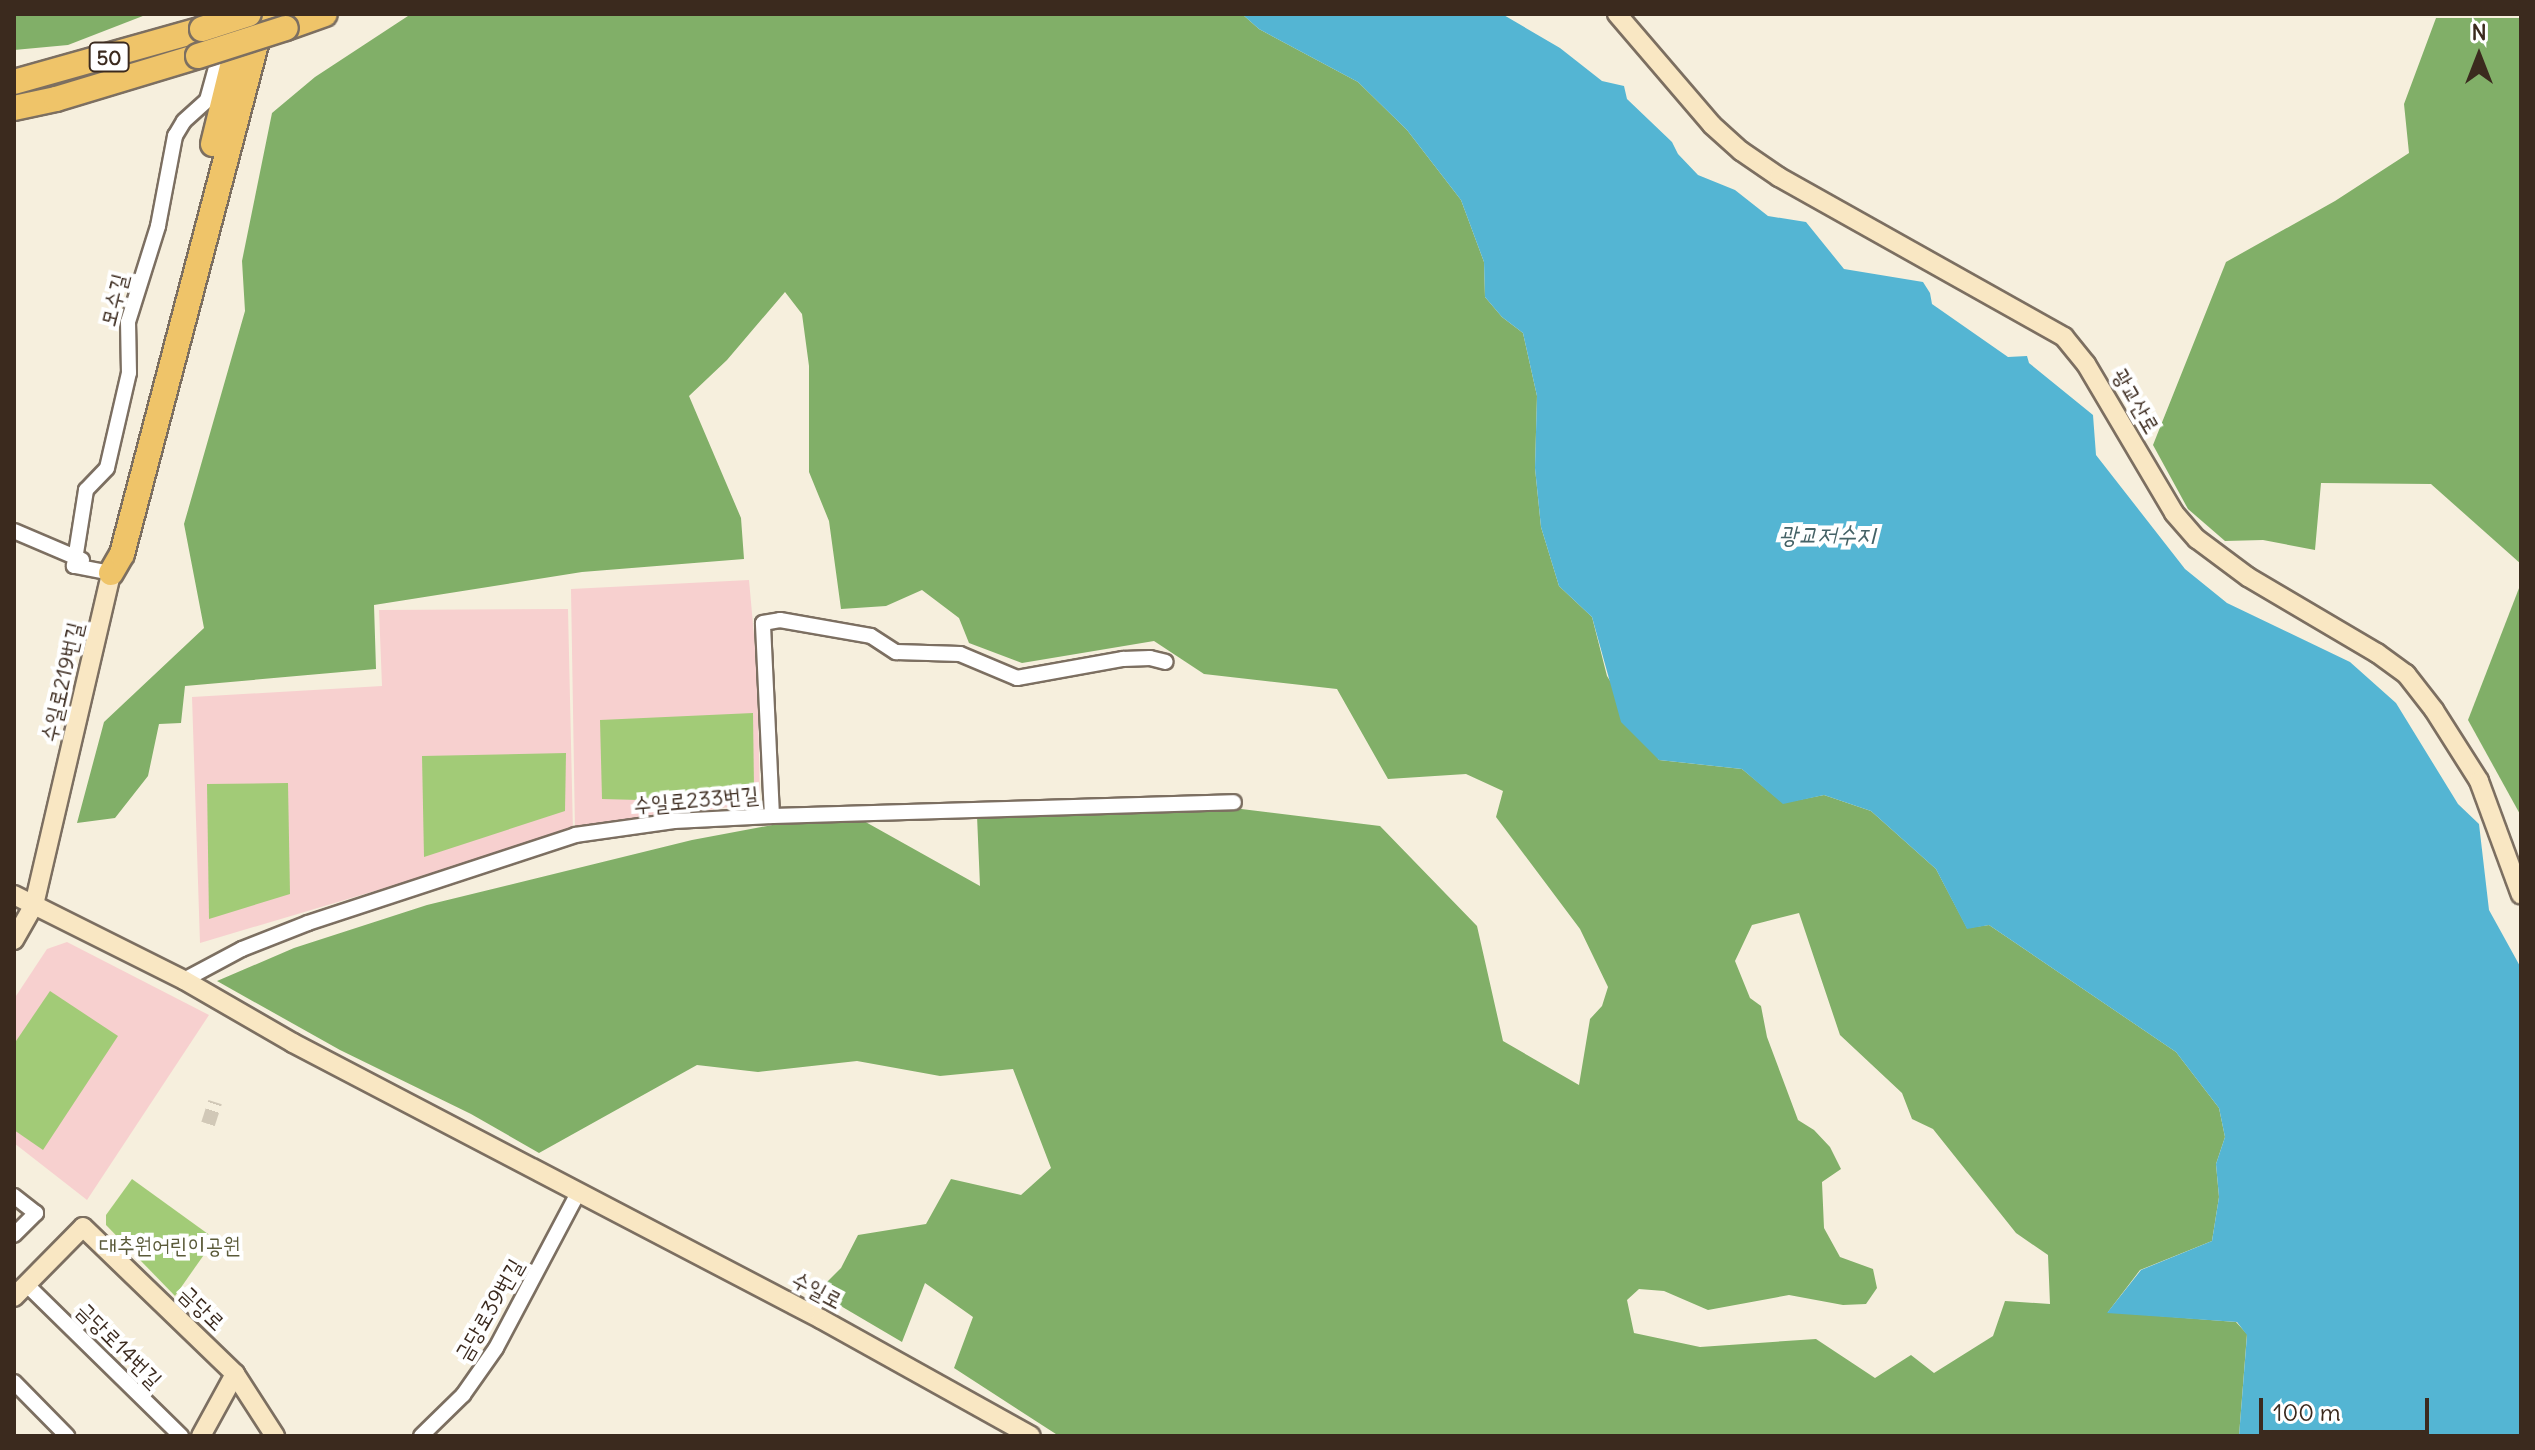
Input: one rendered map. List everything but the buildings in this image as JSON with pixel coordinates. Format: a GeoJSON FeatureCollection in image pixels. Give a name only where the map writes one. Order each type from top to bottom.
{"type":"FeatureCollection","features":[{"type":"Feature","properties":{"kind":"highway","name":"50"},"geometry":{"type":"LineString","coordinates":[[14,82],[247,14]]}},
{"type":"Feature","properties":{"kind":"highway"},"geometry":{"type":"LineString","coordinates":[[111,573],[247,14]]}},
{"type":"Feature","properties":{"kind":"highway"},"geometry":{"type":"LineString","coordinates":[[111,573],[122,554],[264,14]]}},
{"type":"Feature","properties":{"kind":"highway","name":"50"},"geometry":{"type":"LineString","coordinates":[[14,108],[56,99],[325,14]]}},
{"type":"Feature","properties":{"kind":"street","name":"모수길"},"geometry":{"type":"LineString","coordinates":[[74,556],[86,490],[107,468],[129,373],[128,322],[158,226],[175,136],[184,121],[207,100],[231,14]]}},
{"type":"Feature","properties":{"kind":"street","name":"광교산로"},"geometry":{"type":"LineString","coordinates":[[1617,14],[1712,125],[1741,151],[1779,177],[2064,337],[2086,364],[2174,513],[2189,531],[2248,577],[2377,653],[2406,674],[2434,710],[2479,781],[2521,895]]}},
{"type":"Feature","properties":{"kind":"street"},"geometry":{"type":"LineString","coordinates":[[14,531],[111,573]]}},
{"type":"Feature","properties":{"kind":"street","name":"수일로219번길"},"geometry":{"type":"LineString","coordinates":[[14,940],[34,905],[111,573]]}},
{"type":"Feature","properties":{"kind":"street","name":"수일로233번길"},"geometry":{"type":"LineString","coordinates":[[184,980],[242,949],[308,923],[575,835],[674,821],[772,816],[763,623],[780,620],[871,636],[896,652],[960,654],[1017,678],[1123,659],[1150,658],[1166,662]]}},
{"type":"Feature","properties":{"kind":"street"},"geometry":{"type":"LineString","coordinates":[[772,816],[1234,802]]}},
{"type":"Feature","properties":{"kind":"street"},"geometry":{"type":"LineString","coordinates":[[14,895],[34,905]]}},
{"type":"Feature","properties":{"kind":"street","name":"수일로"},"geometry":{"type":"LineString","coordinates":[[34,905],[184,980],[293,1043],[821,1319],[1031,1436]]}},
{"type":"Feature","properties":{"kind":"street","name":"금당로39번길"},"geometry":{"type":"LineString","coordinates":[[421,1436],[463,1395],[496,1348],[578,1193]]}},
{"type":"Feature","properties":{"kind":"street"},"geometry":{"type":"LineString","coordinates":[[14,1196],[36,1213],[14,1235]]}},
{"type":"Feature","properties":{"kind":"street","name":"금당로"},"geometry":{"type":"LineString","coordinates":[[21,1291],[83,1227],[235,1374],[275,1436]]}},
{"type":"Feature","properties":{"kind":"street","name":"금당로14번길"},"geometry":{"type":"LineString","coordinates":[[21,1291],[181,1436]]}},
{"type":"Feature","properties":{"kind":"street"},"geometry":{"type":"LineString","coordinates":[[201,1436],[235,1374]]}},
{"type":"Feature","properties":{"kind":"street"},"geometry":{"type":"LineString","coordinates":[[14,1382],[67,1436]]}},
{"type":"Feature","properties":{"kind":"shaded area"},"geometry":{"type":"Polygon","coordinates":[[[749,580],[757,669],[760,802],[575,831],[571,589],[749,580]]]}},
{"type":"Feature","properties":{"kind":"shaded area"},"geometry":{"type":"Polygon","coordinates":[[[568,609],[573,832],[200,943],[192,697],[382,686],[379,610],[568,609]]]}},
{"type":"Feature","properties":{"kind":"shaded area"},"geometry":{"type":"Polygon","coordinates":[[[67,942],[209,1015],[87,1200],[14,1143],[14,999],[47,949],[67,942]]]}},
{"type":"Feature","properties":{"kind":"green space"},"geometry":{"type":"Polygon","coordinates":[[[14,14],[148,14],[68,45],[14,50],[14,14]]]}},
{"type":"Feature","properties":{"kind":"green space"},"geometry":{"type":"Polygon","coordinates":[[[411,14],[1242,14],[1259,29],[1358,82],[1407,130],[1461,200],[1484,262],[1485,297],[1502,317],[1523,333],[1537,396],[1535,468],[1541,527],[1559,586],[1592,617],[1607,676],[1659,760],[1742,769],[1783,803],[1824,795],[1871,811],[1936,869],[1967,928],[1989,925],[2176,1052],[2219,1108],[2225,1137],[2216,1164],[2219,1197],[2212,1241],[2140,1270],[2108,1312],[2236,1322],[2247,1334],[2239,1436],[1059,1436],[954,1368],[973,1317],[925,1283],[902,1342],[817,1292],[841,1268],[858,1235],[926,1224],[951,1179],[1021,1195],[1051,1168],[1013,1069],[940,1076],[857,1061],[758,1072],[697,1065],[539,1153],[471,1114],[340,1050],[217,981],[294,948],[427,905],[692,840],[788,822],[862,820],[980,886],[977,816],[1225,807],[1380,826],[1477,926],[1503,1041],[1579,1085],[1590,1019],[1602,1006],[1608,987],[1580,929],[1496,817],[1503,791],[1466,774],[1388,779],[1337,689],[1204,674],[1154,641],[1022,663],[969,643],[959,618],[922,590],[886,606],[841,609],[829,521],[809,472],[809,366],[802,314],[785,292],[727,360],[689,396],[741,518],[744,559],[582,572],[374,605],[376,669],[185,686],[181,723],[159,724],[148,776],[115,818],[77,823],[104,722],[204,628],[184,524],[245,311],[242,261],[272,113],[315,77],[411,14]],[[1799,913],[1752,925],[1735,961],[1750,998],[1761,1006],[1767,1037],[1798,1120],[1814,1130],[1830,1147],[1841,1169],[1822,1182],[1824,1228],[1840,1257],[1873,1269],[1877,1288],[1866,1304],[1843,1305],[1789,1295],[1708,1310],[1664,1291],[1639,1289],[1627,1300],[1634,1333],[1700,1347],[1816,1339],[1875,1378],[1911,1355],[1934,1373],[1993,1336],[2005,1301],[2050,1304],[2048,1255],[2016,1233],[1933,1129],[1912,1119],[1902,1093],[1840,1035],[1799,913]]]}},
{"type":"Feature","properties":{"kind":"green space"},"geometry":{"type":"Polygon","coordinates":[[[2436,18],[2521,18],[2521,564],[2431,484],[2321,483],[2315,550],[2263,540],[2225,541],[2188,509],[2153,445],[2226,262],[2335,201],[2409,153],[2404,104],[2436,18]]]}},
{"type":"Feature","properties":{"kind":"green space"},"geometry":{"type":"Polygon","coordinates":[[[2521,583],[2521,816],[2468,720],[2521,583]]]}},
{"type":"Feature","properties":{"kind":"green space"},"geometry":{"type":"Polygon","coordinates":[[[753,713],[754,788],[676,801],[602,799],[600,720],[753,713]]]}},
{"type":"Feature","properties":{"kind":"green space"},"geometry":{"type":"Polygon","coordinates":[[[566,753],[565,811],[424,857],[422,756],[566,753]]]}},
{"type":"Feature","properties":{"kind":"green space"},"geometry":{"type":"Polygon","coordinates":[[[288,783],[290,894],[209,919],[207,784],[288,783]]]}},
{"type":"Feature","properties":{"kind":"green space"},"geometry":{"type":"Polygon","coordinates":[[[50,991],[118,1036],[43,1150],[14,1130],[14,1044],[50,991]]]}},
{"type":"Feature","properties":{"kind":"green space","name":"대추원어린이공원"},"geometry":{"type":"Polygon","coordinates":[[[132,1179],[215,1239],[175,1296],[106,1225],[106,1215],[132,1179]]]}},
{"type":"Feature","properties":{"kind":"water","name":"광교저수지"},"geometry":{"type":"Polygon","coordinates":[[[1242,14],[1502,14],[1560,48],[1602,81],[1624,86],[1627,99],[1672,142],[1678,154],[1698,175],[1735,190],[1768,216],[1806,222],[1844,269],[1923,282],[1932,304],[2008,357],[2027,356],[2029,363],[2093,415],[2096,455],[2185,569],[2227,603],[2350,662],[2396,703],[2458,804],[2479,824],[2489,910],[2521,968],[2521,1436],[2239,1436],[2247,1335],[2237,1322],[2107,1313],[2141,1270],[2212,1241],[2219,1197],[2216,1164],[2225,1137],[2219,1108],[2176,1052],[1989,925],[1967,929],[1936,869],[1871,811],[1824,795],[1783,804],[1742,769],[1659,760],[1621,722],[1592,617],[1559,586],[1541,527],[1535,468],[1537,396],[1523,333],[1502,317],[1485,297],[1484,262],[1461,200],[1407,130],[1358,82],[1259,29],[1242,14]]]}},
{"type":"Feature","properties":{"kind":"tunnel"},"geometry":{"type":"LineString","coordinates":[[208,1124],[215,1102]]}}]}
